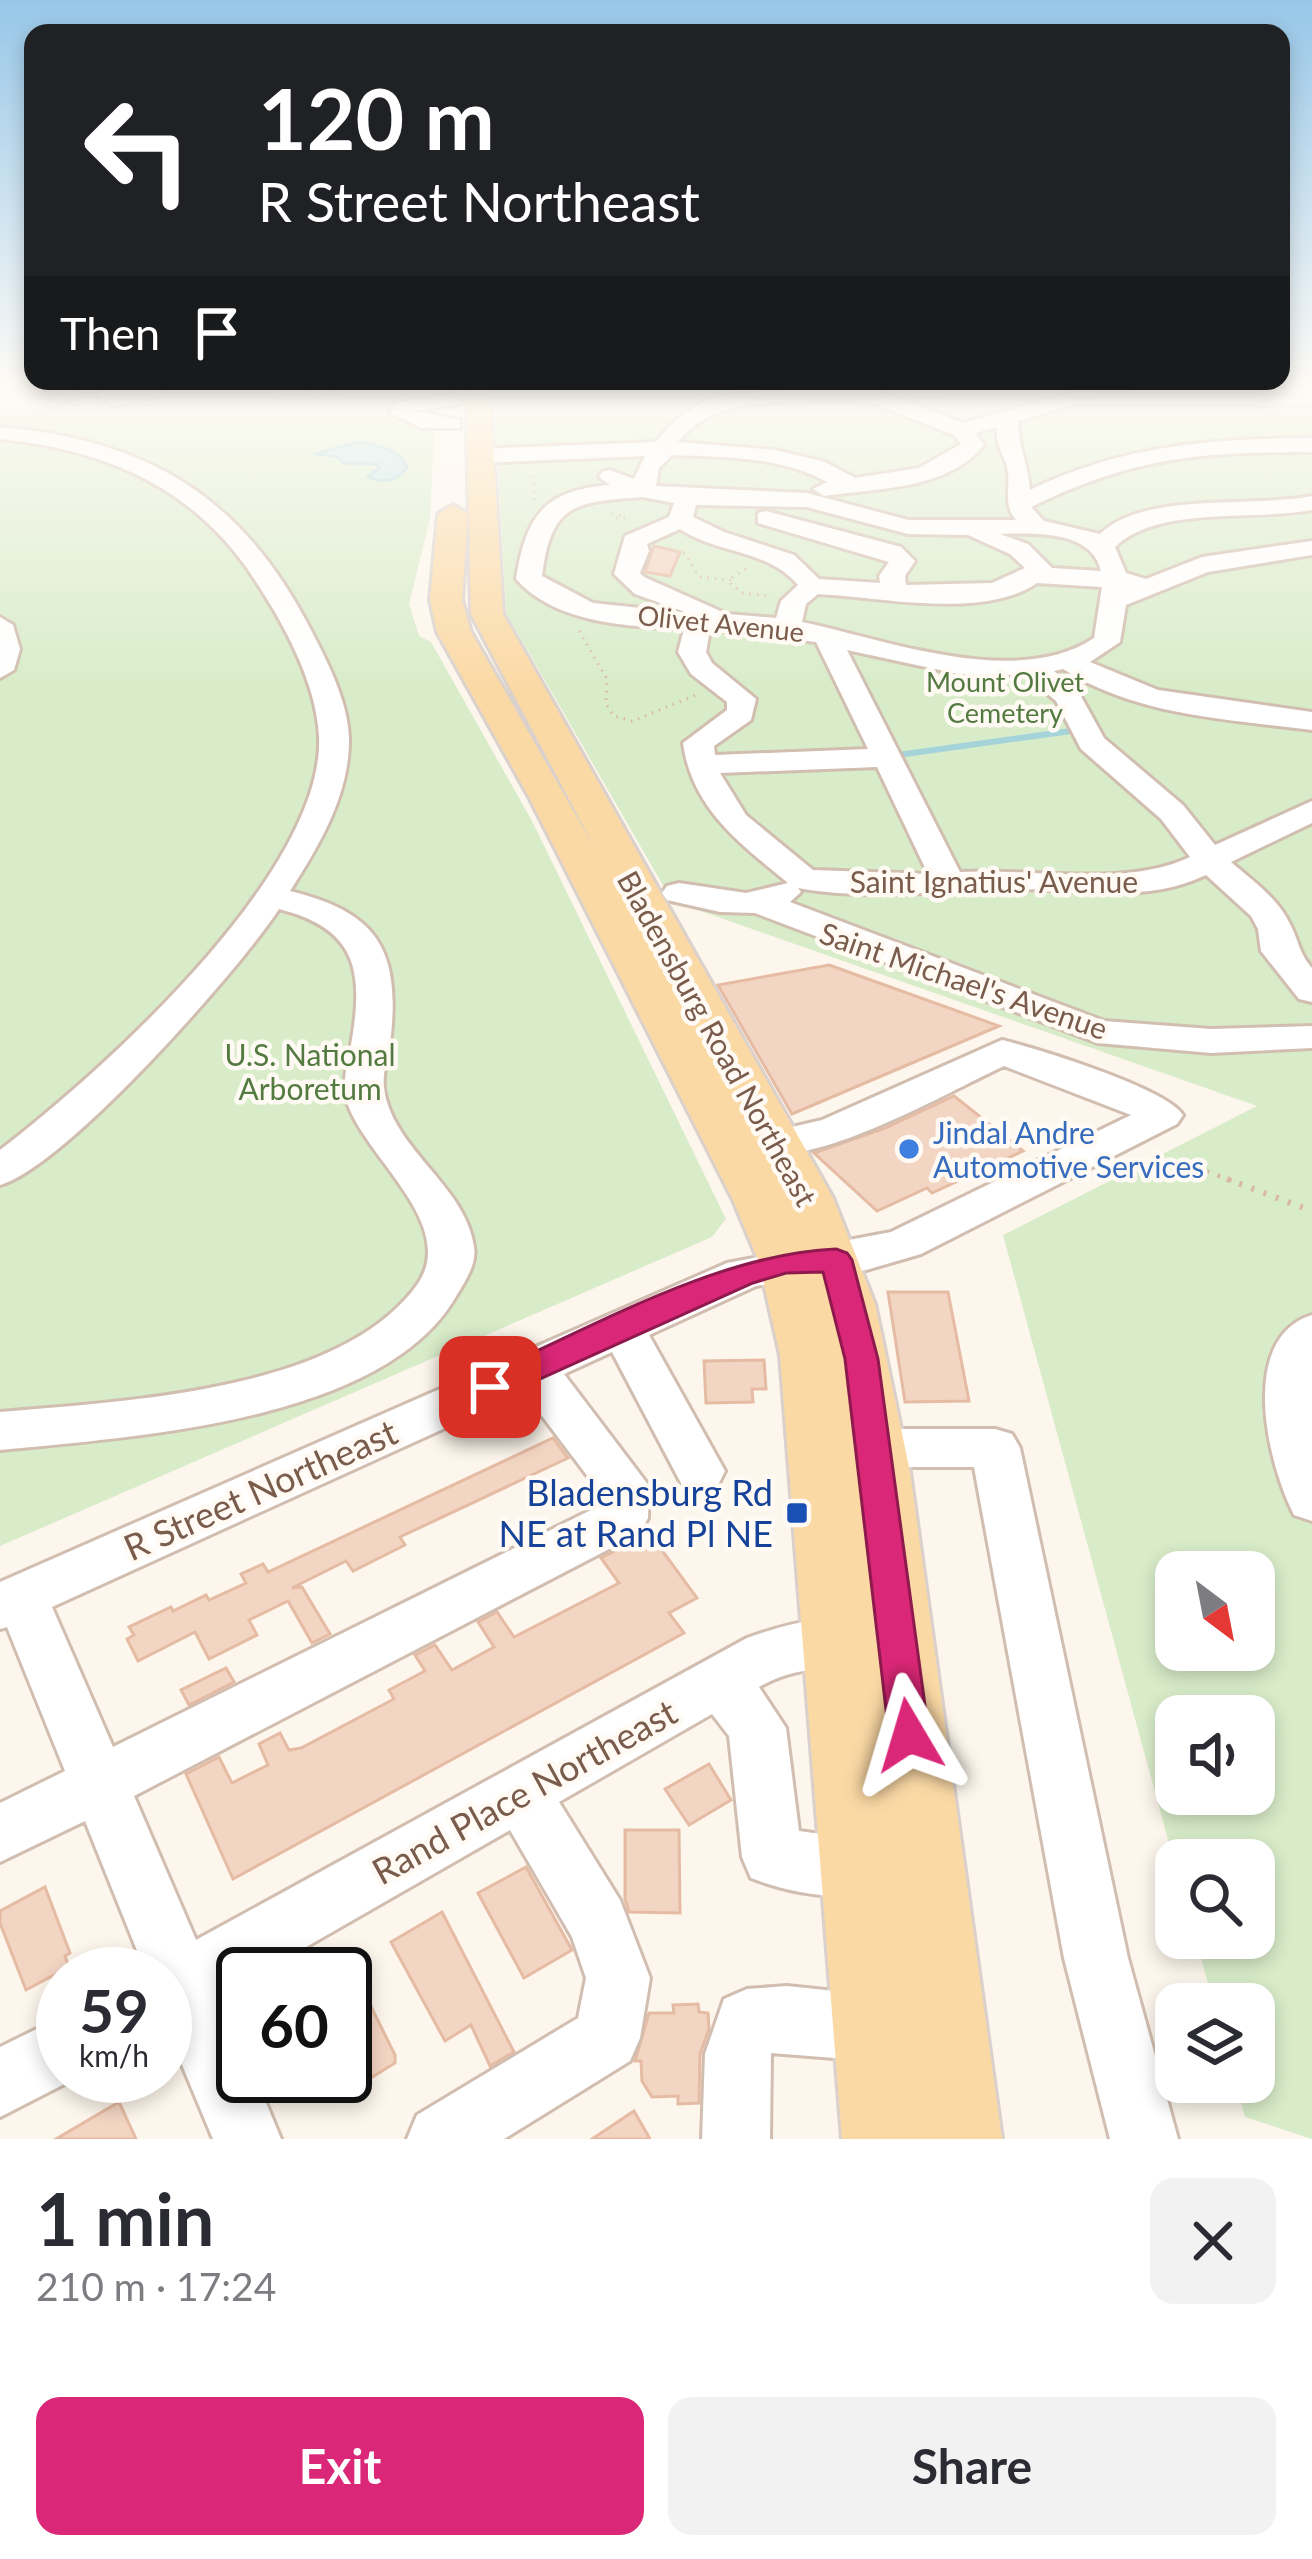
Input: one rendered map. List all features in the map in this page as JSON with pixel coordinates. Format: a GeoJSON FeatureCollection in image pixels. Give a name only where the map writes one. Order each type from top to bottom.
{"type":"FeatureCollection","features":[{"type":"Feature","properties":{"kind":"main road","name":"Bladensburg Road Northeast"},"geometry":{"type":"LineString","coordinates":[[459,489],[448,617],[478,681],[548,797],[777,1143],[811,1261],[809,1355],[960,2139]]}},
{"type":"Feature","properties":{"kind":"main road","name":"Bladensburg Road Northeast"},"geometry":{"type":"LineString","coordinates":[[666,979],[862,1359],[875,1448],[857,1868],[884,2139]]}},
{"type":"Feature","properties":{"kind":"street"},"geometry":{"type":"LineString","coordinates":[[0,1171],[120,1071],[197,987],[269,896],[315,820],[333,757],[332,724],[284,606],[224,524],[176,489]]}},
{"type":"Feature","properties":{"kind":"street"},"geometry":{"type":"LineString","coordinates":[[584,494],[592,489]]}},
{"type":"Feature","properties":{"kind":"street"},"geometry":{"type":"LineString","coordinates":[[641,489],[685,510],[720,543],[776,553],[805,583],[894,592],[990,590],[1036,575],[1112,591],[1250,555],[1312,548]]}},
{"type":"Feature","properties":{"kind":"street"},"geometry":{"type":"LineString","coordinates":[[765,904],[804,879],[720,810],[700,765],[698,743],[741,714],[742,699],[692,652],[698,626],[716,617],[691,601],[629,580],[627,574],[637,551],[634,541],[685,510],[790,498],[818,489]]}},
{"type":"Feature","properties":{"kind":"street"},"geometry":{"type":"LineString","coordinates":[[1014,489],[1011,520],[1037,562],[1036,575]]}},
{"type":"Feature","properties":{"kind":"street"},"geometry":{"type":"LineString","coordinates":[[1011,520],[1059,489]]}},
{"type":"Feature","properties":{"kind":"street"},"geometry":{"type":"LineString","coordinates":[[644,490],[564,500],[546,519],[534,543],[529,579],[563,599],[665,593]]}},
{"type":"Feature","properties":{"kind":"street"},"geometry":{"type":"LineString","coordinates":[[790,498],[904,526],[954,531]]}},
{"type":"Feature","properties":{"kind":"street"},"geometry":{"type":"LineString","coordinates":[[726,502],[746,513],[887,546],[1011,520],[1106,540]]}},
{"type":"Feature","properties":{"kind":"street"},"geometry":{"type":"LineString","coordinates":[[1106,540],[1125,523],[1161,515],[1259,512],[1312,503]]}},
{"type":"Feature","properties":{"kind":"street"},"geometry":{"type":"LineString","coordinates":[[1064,658],[1096,651],[1106,641],[1114,565],[1106,540]]}},
{"type":"Feature","properties":{"kind":"street"},"geometry":{"type":"LineString","coordinates":[[887,546],[903,561],[892,576],[894,592]]}},
{"type":"Feature","properties":{"kind":"street"},"geometry":{"type":"LineString","coordinates":[[787,627],[805,583]]}},
{"type":"Feature","properties":{"kind":"street","name":"Olivet Avenue"},"geometry":{"type":"LineString","coordinates":[[563,599],[706,622],[787,627],[946,664],[1029,664],[1064,658]]}},
{"type":"Feature","properties":{"kind":"street"},"geometry":{"type":"LineString","coordinates":[[0,626],[6,649],[0,670]]}},
{"type":"Feature","properties":{"kind":"street"},"geometry":{"type":"LineString","coordinates":[[826,634],[950,885]]}},
{"type":"Feature","properties":{"kind":"street"},"geometry":{"type":"LineString","coordinates":[[1064,658],[1112,688],[1148,698],[1312,721]]}},
{"type":"Feature","properties":{"kind":"street"},"geometry":{"type":"LineString","coordinates":[[1029,664],[1068,697],[1092,743],[1172,812],[1210,860],[1264,910],[1276,929],[1279,950],[1312,992]]}},
{"type":"Feature","properties":{"kind":"street"},"geometry":{"type":"LineString","coordinates":[[700,765],[884,758]]}},
{"type":"Feature","properties":{"kind":"street","name":"Saint Ignatius' Avenue"},"geometry":{"type":"LineString","coordinates":[[804,879],[896,886],[1013,879],[1131,884],[1177,875],[1308,816]]}},
{"type":"Feature","properties":{"kind":"street","name":"Saint Michael's Avenue"},"geometry":{"type":"LineString","coordinates":[[679,893],[734,904],[765,904],[1097,1032],[1193,1041],[1312,1037]]}},
{"type":"Feature","properties":{"kind":"street"},"geometry":{"type":"LineString","coordinates":[[0,1431],[242,1405],[346,1364],[426,1307],[446,1278],[454,1250],[445,1225],[363,1090],[372,1030],[370,947],[348,922],[332,913],[269,896]]}},
{"type":"Feature","properties":{"kind":"street","name":"R Street Northeast"},"geometry":{"type":"LineString","coordinates":[[10,1601],[743,1274],[903,1245],[1163,1114],[1124,1095],[1002,1052],[834,1130],[777,1143]]}},
{"type":"Feature","properties":{"kind":"street"},"geometry":{"type":"LineString","coordinates":[[622,1328],[700,1471]]}},
{"type":"Feature","properties":{"kind":"street"},"geometry":{"type":"LineString","coordinates":[[1312,1332],[1287,1381],[1286,1422],[1312,1501]]}},
{"type":"Feature","properties":{"kind":"street"},"geometry":{"type":"LineString","coordinates":[[0,1834],[622,1518],[624,1486],[532,1368]]}},
{"type":"Feature","properties":{"kind":"street"},"geometry":{"type":"LineString","coordinates":[[875,1448],[995,1448],[1096,1958],[1144,2139]]}},
{"type":"Feature","properties":{"kind":"street"},"geometry":{"type":"LineString","coordinates":[[10,1601],[98,1784],[158,1947]]}},
{"type":"Feature","properties":{"kind":"street","name":"Rand Place Northeast"},"geometry":{"type":"LineString","coordinates":[[192,1976],[788,1647],[867,1644]]}},
{"type":"Feature","properties":{"kind":"street"},"geometry":{"type":"LineString","coordinates":[[720,1681],[757,1728],[772,1857],[857,1868]]}},
{"type":"Feature","properties":{"kind":"street"},"geometry":{"type":"LineString","coordinates":[[441,2139],[607,2038],[618,1978],[598,1922],[520,1793]]}},
{"type":"Feature","properties":{"kind":"street"},"geometry":{"type":"LineString","coordinates":[[736,2139],[738,2054],[747,2023],[788,2018],[873,2028]]}},
{"type":"Feature","properties":{"kind":"street"},"geometry":{"type":"LineString","coordinates":[[192,2026],[247,2139]]}},
{"type":"Feature","properties":{"kind":"street"},"geometry":{"type":"LineString","coordinates":[[0,2084],[36,2064]]}},
{"type":"Feature","properties":{"kind":"path"},"geometry":{"type":"LineString","coordinates":[[534,489],[536,514],[546,519]]}},
{"type":"Feature","properties":{"kind":"path"},"geometry":{"type":"LineString","coordinates":[[634,541],[686,554],[699,577],[731,580],[743,592],[760,596],[805,583]]}},
{"type":"Feature","properties":{"kind":"path"},"geometry":{"type":"LineString","coordinates":[[731,580],[756,567],[805,583]]}},
{"type":"Feature","properties":{"kind":"path"},"geometry":{"type":"LineString","coordinates":[[563,599],[560,611],[575,623],[607,679],[606,704],[614,716],[632,721],[721,684]]}},
{"type":"Feature","properties":{"kind":"path"},"geometry":{"type":"LineString","coordinates":[[1195,1167],[1312,1211]]}},
{"type":"Feature","properties":{"kind":"green space","name":"U.S. National Arboretum"},"geometry":{"type":"Polygon","coordinates":[[[0,489],[431,489],[430,519],[409,604],[419,636],[431,642],[532,821],[726,1219],[712,1237],[0,1546],[0,489]]]}},
{"type":"Feature","properties":{"kind":"green space","name":"Mount Olivet Cemetery"},"geometry":{"type":"Polygon","coordinates":[[[499,489],[1312,489],[1312,2139],[1245,2117],[1241,2103],[1275,2103],[1275,1983],[1208,1983],[1201,1959],[1275,1959],[1275,1839],[1168,1839],[1161,1815],[1275,1815],[1275,1695],[1155,1695],[1155,1792],[1003,1235],[1257,1106],[672,901],[506,613],[499,489]]]}},
{"type":"Feature","properties":{"kind":"building"},"geometry":{"type":"Polygon","coordinates":[[[654,546],[680,552],[670,576],[645,572],[654,546]]]}},
{"type":"Feature","properties":{"kind":"building"},"geometry":{"type":"Polygon","coordinates":[[[829,965],[999,1026],[792,1114],[718,985],[829,965]]]}},
{"type":"Feature","properties":{"kind":"building"},"geometry":{"type":"Polygon","coordinates":[[[954,1096],[1023,1151],[932,1193],[927,1188],[877,1211],[814,1153],[885,1128],[954,1096]]]}},
{"type":"Feature","properties":{"kind":"building"},"geometry":{"type":"Polygon","coordinates":[[[888,1292],[948,1292],[969,1401],[905,1402],[888,1292]]]}},
{"type":"Feature","properties":{"kind":"building"},"geometry":{"type":"Polygon","coordinates":[[[764,1360],[766,1389],[752,1389],[753,1402],[706,1403],[704,1361],[764,1360]]]}},
{"type":"Feature","properties":{"kind":"building"},"geometry":{"type":"Polygon","coordinates":[[[553,1438],[568,1458],[400,1537],[405,1545],[353,1571],[346,1561],[292,1588],[302,1587],[330,1634],[312,1643],[288,1601],[249,1620],[257,1635],[209,1659],[195,1632],[138,1661],[127,1639],[134,1635],[129,1627],[206,1595],[209,1600],[246,1583],[241,1574],[263,1564],[268,1572],[553,1438]]]}},
{"type":"Feature","properties":{"kind":"building"},"geometry":{"type":"Polygon","coordinates":[[[647,1530],[697,1598],[669,1613],[684,1633],[233,1879],[186,1774],[219,1757],[232,1783],[268,1765],[259,1744],[280,1733],[289,1750],[301,1748],[394,1699],[389,1690],[425,1671],[415,1655],[435,1645],[452,1670],[494,1647],[478,1622],[497,1612],[514,1637],[619,1583],[601,1558],[647,1530]]]}},
{"type":"Feature","properties":{"kind":"building"},"geometry":{"type":"Polygon","coordinates":[[[226,1668],[234,1682],[189,1705],[181,1690],[226,1668]]]}},
{"type":"Feature","properties":{"kind":"building"},"geometry":{"type":"Polygon","coordinates":[[[709,1764],[731,1800],[689,1825],[665,1789],[709,1764]]]}},
{"type":"Feature","properties":{"kind":"building"},"geometry":{"type":"Polygon","coordinates":[[[625,1830],[679,1830],[680,1913],[629,1912],[625,1830]]]}},
{"type":"Feature","properties":{"kind":"building"},"geometry":{"type":"Polygon","coordinates":[[[526,1867],[572,1950],[524,1978],[478,1893],[526,1867]]]}},
{"type":"Feature","properties":{"kind":"building"},"geometry":{"type":"Polygon","coordinates":[[[45,1887],[68,1947],[36,1947],[36,1985],[26,1990],[0,1923],[0,1911],[45,1887]]]}},
{"type":"Feature","properties":{"kind":"building"},"geometry":{"type":"Polygon","coordinates":[[[442,1912],[514,2052],[490,2066],[471,2025],[445,2041],[391,1942],[442,1912]]]}},
{"type":"Feature","properties":{"kind":"building"},"geometry":{"type":"Polygon","coordinates":[[[698,2004],[699,2012],[708,2013],[709,2029],[700,2054],[699,2103],[678,2104],[678,2096],[652,2097],[642,2081],[641,2061],[635,2061],[649,2013],[674,2013],[673,2005],[698,2004]]]}},
{"type":"Feature","properties":{"kind":"building"},"geometry":{"type":"Polygon","coordinates":[[[372,2009],[395,2055],[395,2063],[372,2077],[372,2009]]]}},
{"type":"Feature","properties":{"kind":"building"},"geometry":{"type":"Polygon","coordinates":[[[119,2103],[136,2139],[56,2139],[119,2103]]]}},
{"type":"Feature","properties":{"kind":"building"},"geometry":{"type":"Polygon","coordinates":[[[634,2111],[650,2139],[592,2139],[634,2111]]]}},
{"type":"Feature","properties":{"kind":"waterway"},"geometry":{"type":"LineString","coordinates":[[891,756],[1078,730]]}},
{"type":"Feature","properties":{"kind":"place","name":"Jindal Andre Automotive Services"},"geometry":{"type":"Point","coordinates":[909,1149]}},
{"type":"Feature","properties":{"kind":"place","name":"Bladensburg Rd NE at Rand Pl NE"},"geometry":{"type":"Point","coordinates":[797,1513]}},
{"type":"Feature","properties":{"kind":"route"},"geometry":{"type":"LineString","coordinates":[[490,1387],[743,1274],[786,1262],[836,1260],[862,1359],[909,1735]]}}]}
